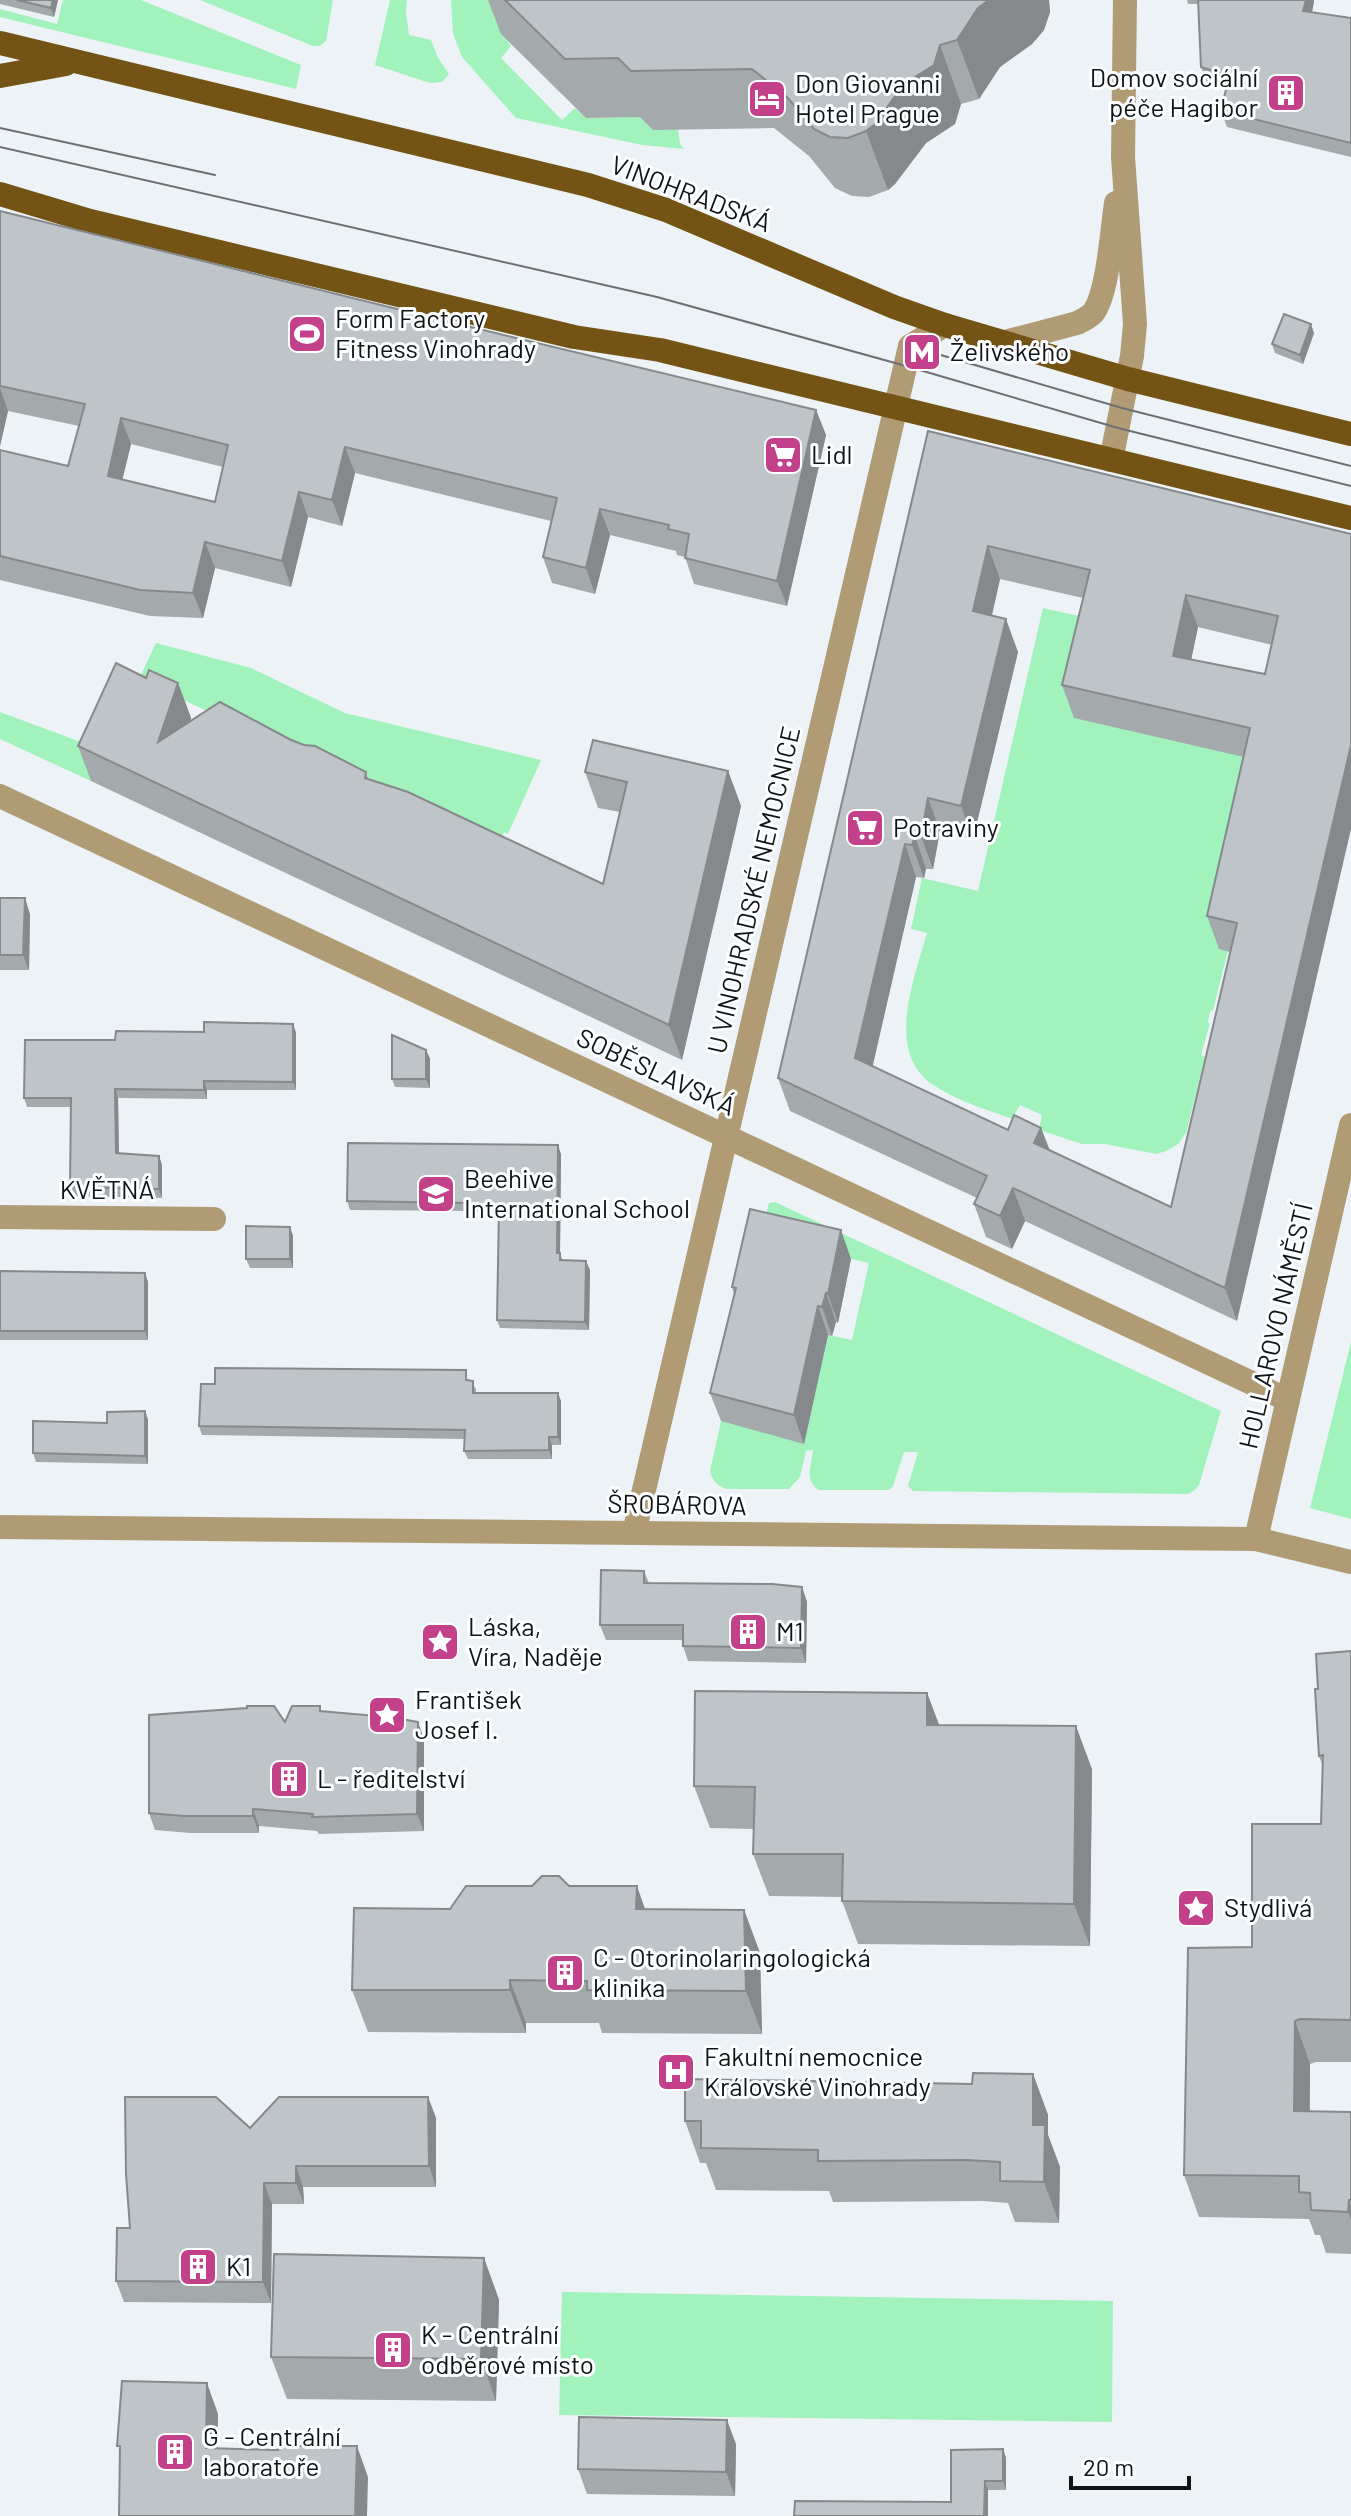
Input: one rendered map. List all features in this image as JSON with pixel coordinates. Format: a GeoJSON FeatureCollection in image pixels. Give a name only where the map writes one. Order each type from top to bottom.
{"type":"FeatureCollection","features":[{"type":"Feature","properties":{"kind":"main road","name":"VINOHRADSKÁ"},"geometry":{"type":"LineString","coordinates":[[0,43],[588,185],[666,210],[894,307],[945,325],[1128,379],[1351,434]]}},
{"type":"Feature","properties":{"kind":"main road"},"geometry":{"type":"LineString","coordinates":[[0,76],[76,62]]}},
{"type":"Feature","properties":{"kind":"main road"},"geometry":{"type":"LineString","coordinates":[[0,194],[105,225],[574,337],[660,350],[1351,518]]}},
{"type":"Feature","properties":{"kind":"street"},"geometry":{"type":"LineString","coordinates":[[1111,460],[1128,379],[1135,324],[1123,157],[1125,0]]}},
{"type":"Feature","properties":{"kind":"street"},"geometry":{"type":"LineString","coordinates":[[1001,343],[1077,323],[1095,311],[1104,284],[1123,157]]}},
{"type":"Feature","properties":{"kind":"street","name":"U VINOHRADSKÉ NEMOCNICE"},"geometry":{"type":"LineString","coordinates":[[634,1533],[910,346],[945,325]]}},
{"type":"Feature","properties":{"kind":"street","name":"SOBĚSLAVSKÁ"},"geometry":{"type":"LineString","coordinates":[[0,796],[1288,1400]]}},
{"type":"Feature","properties":{"kind":"street","name":"HOLLAROVO NÁMĚSTÍ"},"geometry":{"type":"LineString","coordinates":[[1256,1539],[1351,1125]]}},
{"type":"Feature","properties":{"kind":"street","name":"KVĚTNÁ"},"geometry":{"type":"LineString","coordinates":[[0,1217],[214,1219]]}},
{"type":"Feature","properties":{"kind":"street","name":"ŠROBÁROVA"},"geometry":{"type":"LineString","coordinates":[[0,1527],[1256,1539],[1351,1562]]}},
{"type":"Feature","properties":{"kind":"green space"},"geometry":{"type":"Polygon","coordinates":[[[63,0],[141,0],[301,65],[296,89],[0,17],[0,9],[57,24],[63,0]]]}},
{"type":"Feature","properties":{"kind":"green space"},"geometry":{"type":"Polygon","coordinates":[[[200,0],[333,0],[326,41],[320,46],[313,46],[200,0]]]}},
{"type":"Feature","properties":{"kind":"green space"},"geometry":{"type":"Polygon","coordinates":[[[390,0],[407,0],[409,35],[431,40],[449,74],[442,82],[430,83],[375,65],[390,0]]]}},
{"type":"Feature","properties":{"kind":"green space"},"geometry":{"type":"Polygon","coordinates":[[[451,0],[498,0],[501,34],[511,46],[501,58],[562,120],[575,108],[586,118],[640,117],[653,130],[678,129],[684,149],[642,145],[516,118],[462,57],[453,33],[451,0]]]}},
{"type":"Feature","properties":{"kind":"green space"},"geometry":{"type":"Polygon","coordinates":[[[1043,608],[1097,620],[1262,760],[1219,949],[1228,951],[1213,1010],[1210,1011],[1210,1023],[1201,1055],[1205,1057],[1186,1133],[1178,1144],[1156,1154],[1105,1144],[1082,1144],[1039,1130],[1042,1115],[1020,1105],[1012,1119],[951,1095],[932,1084],[918,1070],[906,1034],[910,992],[927,933],[911,929],[922,878],[978,891],[1043,608]]]}},
{"type":"Feature","properties":{"kind":"green space"},"geometry":{"type":"Polygon","coordinates":[[[156,643],[251,668],[345,713],[541,760],[508,834],[504,832],[497,848],[139,679],[156,643]]]}},
{"type":"Feature","properties":{"kind":"green space"},"geometry":{"type":"Polygon","coordinates":[[[0,712],[105,751],[91,781],[0,739],[0,712]]]}},
{"type":"Feature","properties":{"kind":"green space"},"geometry":{"type":"Polygon","coordinates":[[[775,1202],[1221,1411],[1199,1485],[1188,1494],[913,1491],[908,1486],[918,1452],[904,1452],[889,1490],[819,1490],[810,1477],[813,1450],[806,1451],[800,1477],[789,1489],[726,1489],[720,1486],[710,1471],[721,1421],[804,1443],[828,1335],[852,1340],[869,1263],[760,1238],[769,1203],[775,1202]]]}},
{"type":"Feature","properties":{"kind":"green space"},"geometry":{"type":"Polygon","coordinates":[[[1351,1342],[1351,1519],[1310,1508],[1351,1342]]]}},
{"type":"Feature","properties":{"kind":"green space"},"geometry":{"type":"Polygon","coordinates":[[[562,2292],[1113,2301],[1112,2422],[559,2415],[562,2292]]]}},
{"type":"Feature","properties":{"kind":"building"},"geometry":{"type":"Polygon","coordinates":[[[17,0],[53,0],[51,8],[17,0]]]}},
{"type":"Feature","properties":{"kind":"building"},"geometry":{"type":"Polygon","coordinates":[[[505,0],[989,0],[978,8],[957,40],[940,45],[934,65],[904,84],[874,125],[848,138],[830,137],[814,129],[787,97],[752,69],[631,71],[618,58],[565,59],[505,0]]]}},
{"type":"Feature","properties":{"kind":"building"},"geometry":{"type":"Polygon","coordinates":[[[1198,0],[1306,0],[1303,11],[1351,18],[1351,143],[1221,111],[1229,76],[1201,67],[1198,0]]]}},
{"type":"Feature","properties":{"kind":"building"},"geometry":{"type":"Polygon","coordinates":[[[0,211],[816,410],[777,581],[685,558],[689,534],[668,529],[669,525],[600,509],[586,568],[543,557],[557,498],[345,447],[332,500],[299,492],[282,561],[205,542],[193,593],[140,590],[0,556],[0,450],[68,466],[85,404],[0,386],[0,211]],[[121,418],[108,476],[215,502],[228,445],[121,418]]]}},
{"type":"Feature","properties":{"kind":"building"},"geometry":{"type":"Polygon","coordinates":[[[1284,314],[1311,324],[1300,355],[1272,344],[1284,314]]]}},
{"type":"Feature","properties":{"kind":"building"},"geometry":{"type":"Polygon","coordinates":[[[928,431],[1351,534],[1351,745],[1225,1288],[1013,1188],[1000,1216],[974,1204],[987,1176],[778,1078],[928,431]],[[988,546],[973,611],[1006,619],[961,806],[928,798],[921,836],[915,836],[912,845],[905,844],[855,1058],[1008,1130],[1014,1115],[1041,1128],[1034,1143],[1171,1207],[1237,923],[1207,916],[1250,728],[1062,685],[1090,570],[988,546]],[[1186,595],[1173,656],[1265,674],[1278,616],[1186,595]]]}},
{"type":"Feature","properties":{"kind":"building"},"geometry":{"type":"Polygon","coordinates":[[[116,663],[146,678],[149,670],[178,683],[158,742],[220,702],[291,740],[315,746],[366,772],[365,778],[408,792],[603,884],[627,782],[585,772],[593,740],[728,771],[669,1025],[78,746],[116,663]]]}},
{"type":"Feature","properties":{"kind":"building"},"geometry":{"type":"Polygon","coordinates":[[[0,898],[25,898],[23,955],[0,955],[0,898]]]}},
{"type":"Feature","properties":{"kind":"building"},"geometry":{"type":"Polygon","coordinates":[[[204,1022],[293,1024],[293,1082],[204,1081],[204,1090],[115,1089],[116,1153],[159,1156],[159,1189],[70,1187],[71,1098],[24,1098],[25,1040],[115,1040],[116,1031],[204,1032],[204,1022]]]}},
{"type":"Feature","properties":{"kind":"building"},"geometry":{"type":"Polygon","coordinates":[[[392,1035],[426,1050],[426,1079],[392,1079],[392,1035]]]}},
{"type":"Feature","properties":{"kind":"building"},"geometry":{"type":"Polygon","coordinates":[[[348,1143],[558,1145],[557,1253],[560,1253],[560,1260],[586,1261],[585,1322],[497,1320],[499,1207],[469,1203],[347,1201],[348,1143]]]}},
{"type":"Feature","properties":{"kind":"building"},"geometry":{"type":"Polygon","coordinates":[[[750,1209],[841,1230],[828,1294],[822,1307],[818,1306],[794,1415],[710,1393],[736,1288],[732,1287],[750,1209]]]}},
{"type":"Feature","properties":{"kind":"building"},"geometry":{"type":"Polygon","coordinates":[[[246,1226],[290,1227],[290,1259],[246,1259],[246,1226]]]}},
{"type":"Feature","properties":{"kind":"building"},"geometry":{"type":"Polygon","coordinates":[[[0,1271],[145,1273],[145,1331],[0,1331],[0,1271]]]}},
{"type":"Feature","properties":{"kind":"building"},"geometry":{"type":"Polygon","coordinates":[[[215,1368],[466,1370],[466,1380],[473,1381],[473,1393],[558,1393],[558,1437],[549,1437],[549,1450],[464,1451],[465,1430],[199,1426],[201,1384],[215,1384],[215,1368]]]}},
{"type":"Feature","properties":{"kind":"building"},"geometry":{"type":"Polygon","coordinates":[[[145,1411],[145,1456],[33,1453],[33,1421],[107,1423],[107,1412],[145,1411]]]}},
{"type":"Feature","properties":{"kind":"building"},"geometry":{"type":"Polygon","coordinates":[[[601,1570],[644,1571],[644,1583],[802,1587],[801,1648],[683,1646],[683,1625],[600,1625],[601,1570]]]}},
{"type":"Feature","properties":{"kind":"building"},"geometry":{"type":"Polygon","coordinates":[[[1351,1651],[1351,2020],[1295,2021],[1294,2111],[1351,2112],[1351,2200],[1348,2212],[1311,2210],[1310,2193],[1299,2192],[1299,2176],[1184,2175],[1188,1948],[1252,1947],[1252,1824],[1321,1824],[1323,1755],[1319,1756],[1316,1654],[1351,1651]]]}},
{"type":"Feature","properties":{"kind":"building"},"geometry":{"type":"Polygon","coordinates":[[[695,1691],[927,1693],[927,1725],[1076,1726],[1074,1904],[842,1901],[843,1854],[753,1854],[755,1787],[694,1786],[695,1691]]]}},
{"type":"Feature","properties":{"kind":"building","name":"L - ředitelství"},"geometry":{"type":"Polygon","coordinates":[[[274,1706],[285,1722],[292,1706],[320,1706],[320,1711],[376,1714],[418,1722],[417,1814],[312,1817],[313,1814],[253,1809],[253,1816],[149,1813],[149,1715],[274,1706]]]}},
{"type":"Feature","properties":{"kind":"building"},"geometry":{"type":"Polygon","coordinates":[[[542,1876],[559,1876],[569,1886],[637,1886],[636,1909],[744,1910],[746,1991],[587,1990],[587,1981],[510,1980],[510,1990],[352,1990],[354,1908],[450,1909],[466,1886],[532,1886],[542,1876]]]}},
{"type":"Feature","properties":{"kind":"building"},"geometry":{"type":"Polygon","coordinates":[[[973,2073],[1033,2074],[1033,2125],[1045,2125],[1044,2182],[1000,2181],[1000,2162],[818,2161],[818,2150],[701,2148],[701,2121],[685,2121],[685,2079],[972,2084],[973,2073]]]}},
{"type":"Feature","properties":{"kind":"building"},"geometry":{"type":"Polygon","coordinates":[[[125,2097],[216,2097],[250,2128],[279,2097],[428,2097],[429,2166],[296,2166],[296,2183],[264,2183],[263,2282],[116,2281],[117,2228],[130,2228],[125,2097]]]}},
{"type":"Feature","properties":{"kind":"building"},"geometry":{"type":"Polygon","coordinates":[[[274,2254],[484,2258],[481,2359],[271,2357],[274,2254]]]}},
{"type":"Feature","properties":{"kind":"building"},"geometry":{"type":"Polygon","coordinates":[[[122,2381],[207,2383],[206,2448],[278,2450],[278,2446],[357,2446],[355,2516],[119,2516],[120,2446],[117,2446],[122,2381]]]}},
{"type":"Feature","properties":{"kind":"building"},"geometry":{"type":"Polygon","coordinates":[[[579,2417],[727,2420],[726,2472],[578,2469],[579,2417]]]}},
{"type":"Feature","properties":{"kind":"building"},"geometry":{"type":"Polygon","coordinates":[[[1003,2449],[1003,2481],[985,2481],[984,2516],[794,2516],[795,2501],[951,2502],[951,2450],[1003,2449]]]}},
{"type":"Feature","properties":{"kind":"tram line"},"geometry":{"type":"LineString","coordinates":[[0,128],[215,175]]}},
{"type":"Feature","properties":{"kind":"tram line"},"geometry":{"type":"LineString","coordinates":[[0,147],[657,297],[1118,428],[1351,486]]}},
{"type":"Feature","properties":{"kind":"tram line"},"geometry":{"type":"LineString","coordinates":[[910,346],[1122,408],[1351,466]]}},
{"type":"Feature","properties":{"kind":"place","name":"Domov sociální péče Hagibor"},"geometry":{"type":"Point","coordinates":[1286,93]}},
{"type":"Feature","properties":{"kind":"place","name":"Don Giovanni Hotel Prague"},"geometry":{"type":"Point","coordinates":[767,99]}},
{"type":"Feature","properties":{"kind":"place","name":"Form Factory Fitness Vinohrady"},"geometry":{"type":"Point","coordinates":[307,334]}},
{"type":"Feature","properties":{"kind":"place","name":"Želivského"},"geometry":{"type":"Point","coordinates":[922,352]}},
{"type":"Feature","properties":{"kind":"place","name":"Lidl"},"geometry":{"type":"Point","coordinates":[783,455]}},
{"type":"Feature","properties":{"kind":"place","name":"Potraviny"},"geometry":{"type":"Point","coordinates":[865,828]}},
{"type":"Feature","properties":{"kind":"place","name":"Beehive International School"},"geometry":{"type":"Point","coordinates":[436,1194]}},
{"type":"Feature","properties":{"kind":"place","name":"M1"},"geometry":{"type":"Point","coordinates":[748,1632]}},
{"type":"Feature","properties":{"kind":"place","name":"Láska, Víra, Naděje"},"geometry":{"type":"Point","coordinates":[440,1642]}},
{"type":"Feature","properties":{"kind":"place","name":"František Josef I."},"geometry":{"type":"Point","coordinates":[387,1715]}},
{"type":"Feature","properties":{"kind":"place","name":"L - ředitelství"},"geometry":{"type":"Point","coordinates":[289,1779]}},
{"type":"Feature","properties":{"kind":"place","name":"Stydlivá"},"geometry":{"type":"Point","coordinates":[1196,1908]}},
{"type":"Feature","properties":{"kind":"place","name":"C - Otorinolaringologická klinika"},"geometry":{"type":"Point","coordinates":[565,1973]}},
{"type":"Feature","properties":{"kind":"place","name":"Fakultní nemocnice Královské Vinohrady"},"geometry":{"type":"Point","coordinates":[676,2072]}},
{"type":"Feature","properties":{"kind":"place","name":"K1"},"geometry":{"type":"Point","coordinates":[198,2267]}},
{"type":"Feature","properties":{"kind":"place","name":"K - Centrální odběrové místo"},"geometry":{"type":"Point","coordinates":[393,2350]}},
{"type":"Feature","properties":{"kind":"place","name":"G - Centrální laboratoře"},"geometry":{"type":"Point","coordinates":[175,2452]}}]}
